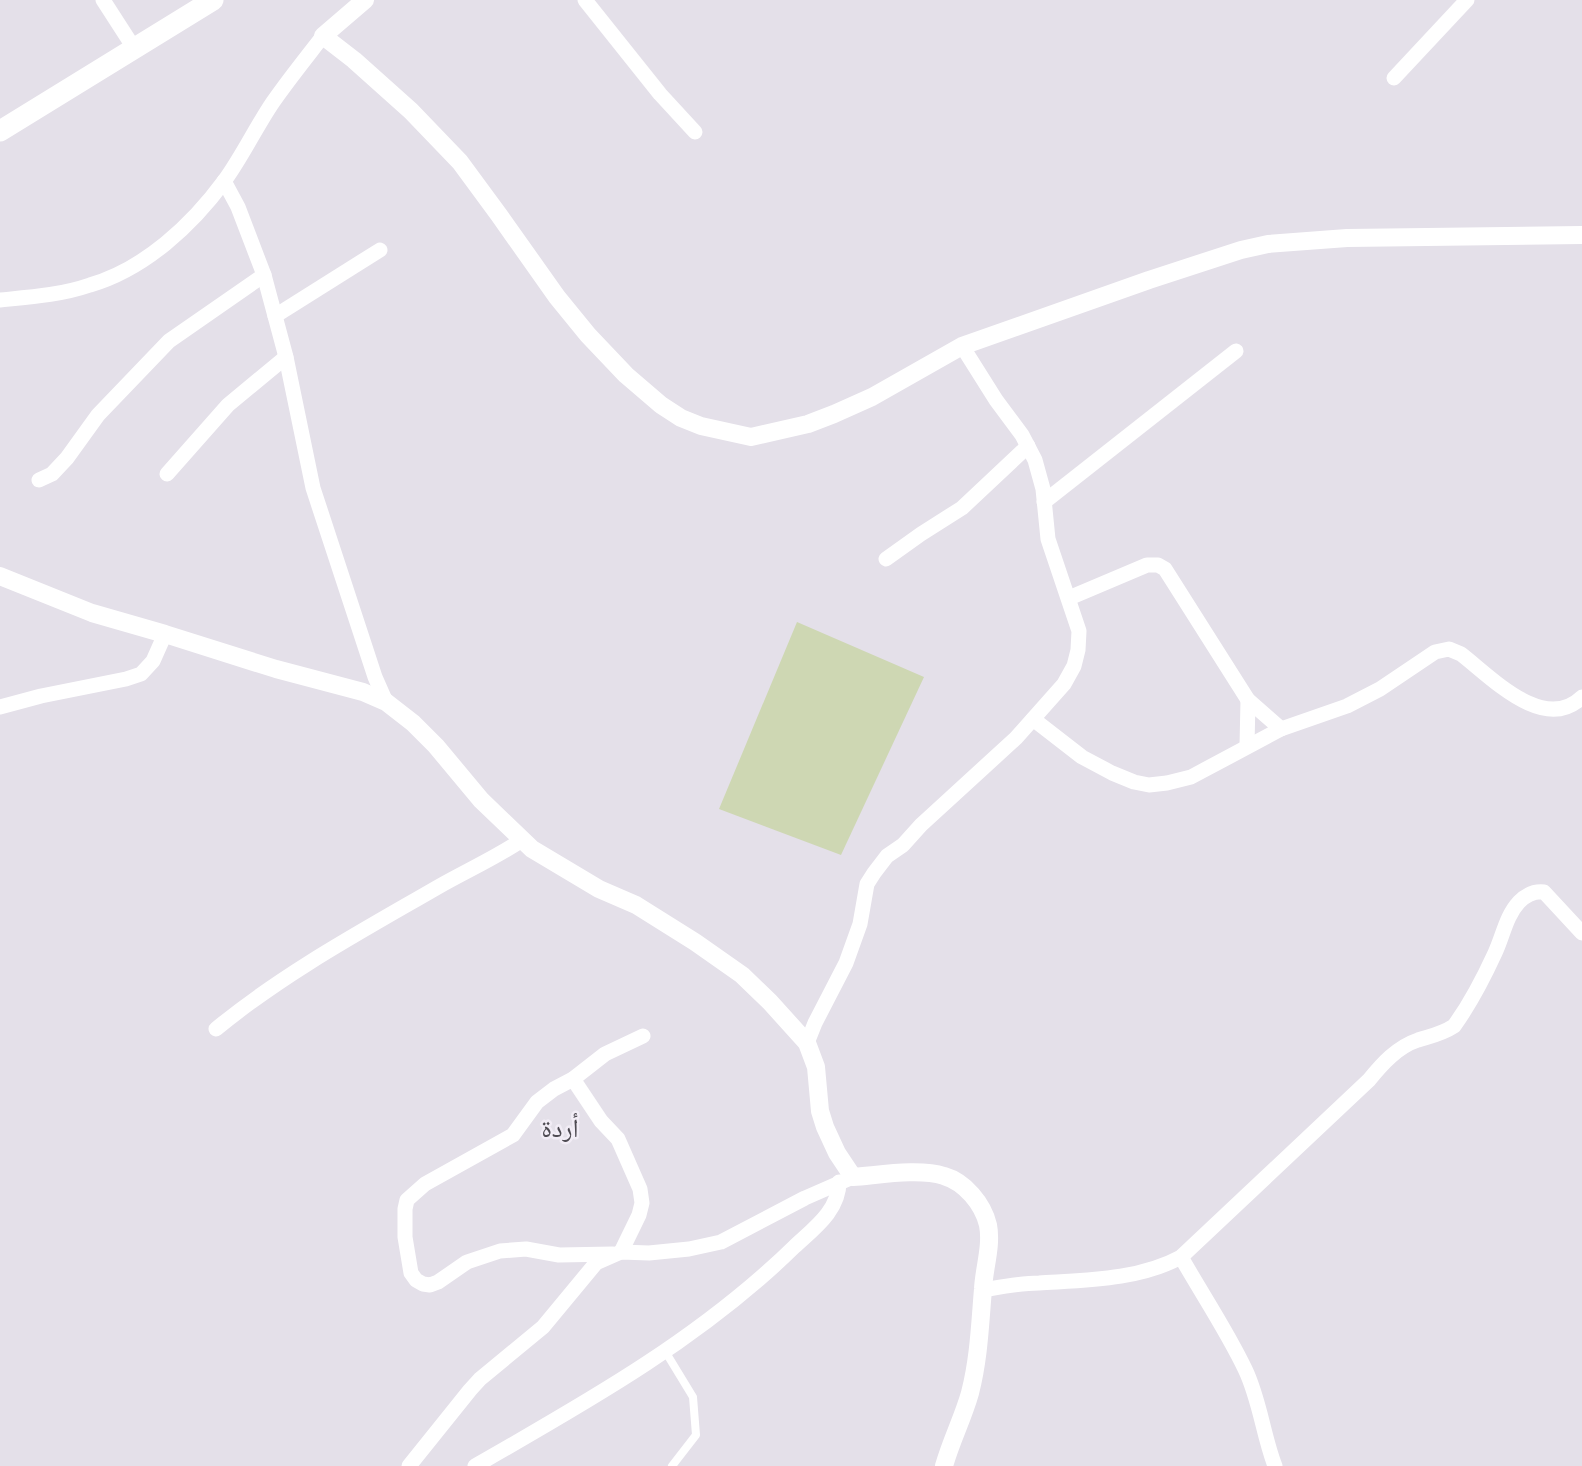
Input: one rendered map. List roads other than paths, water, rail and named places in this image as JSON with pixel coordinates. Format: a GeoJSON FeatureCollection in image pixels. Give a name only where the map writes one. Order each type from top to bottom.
{"type":"FeatureCollection","features":[{"type":"Feature","properties":{"kind":"main road"},"geometry":{"type":"LineString","coordinates":[[0,131],[213,0]]}},
{"type":"Feature","properties":{"kind":"street"},"geometry":{"type":"LineString","coordinates":[[103,0],[134,48]]}},
{"type":"Feature","properties":{"kind":"street"},"geometry":{"type":"LineString","coordinates":[[0,300],[55,295],[91,285],[130,268],[161,247],[197,214],[224,181],[272,104],[323,36],[365,0]]}},
{"type":"Feature","properties":{"kind":"street"},"geometry":{"type":"LineString","coordinates":[[585,0],[660,94],[695,132]]}},
{"type":"Feature","properties":{"kind":"street"},"geometry":{"type":"LineString","coordinates":[[1394,78],[1467,0]]}},
{"type":"Feature","properties":{"kind":"street"},"geometry":{"type":"LineString","coordinates":[[323,36],[354,60],[411,111],[445,146],[472,177],[541,277],[588,335],[634,382],[661,405],[681,418],[700,426],[751,437],[782,432],[808,424],[872,397],[962,346],[1149,280],[1231,253],[1268,244],[1347,238],[1582,236]]}},
{"type":"Feature","properties":{"kind":"street"},"geometry":{"type":"LineString","coordinates":[[224,181],[238,207],[264,275],[286,357],[313,488],[375,677],[386,702]]}},
{"type":"Feature","properties":{"kind":"street"},"geometry":{"type":"LineString","coordinates":[[275,316],[380,250]]}},
{"type":"Feature","properties":{"kind":"street"},"geometry":{"type":"LineString","coordinates":[[39,480],[52,474],[67,458],[98,416],[169,340],[264,275]]}},
{"type":"Feature","properties":{"kind":"street"},"geometry":{"type":"LineString","coordinates":[[807,1043],[846,963],[860,924],[867,884],[874,873],[887,856],[903,845],[1016,738],[1064,684],[1074,666],[1078,650],[1079,631],[1048,538],[1040,473],[1028,446],[962,346]]}},
{"type":"Feature","properties":{"kind":"street"},"geometry":{"type":"LineString","coordinates":[[1044,502],[1236,351]]}},
{"type":"Feature","properties":{"kind":"street"},"geometry":{"type":"LineString","coordinates":[[167,474],[228,405],[286,357]]}},
{"type":"Feature","properties":{"kind":"street"},"geometry":{"type":"LineString","coordinates":[[886,560],[921,534],[963,508],[1028,446]]}},
{"type":"Feature","properties":{"kind":"street"},"geometry":{"type":"LineString","coordinates":[[1069,598],[1147,565],[1158,565],[1171,575],[1248,700],[1281,729]]}},
{"type":"Feature","properties":{"kind":"street"},"geometry":{"type":"LineString","coordinates":[[0,576],[92,613],[276,669],[363,692],[386,702],[413,723],[436,746],[481,800],[522,840],[547,860],[599,889],[636,905],[666,923],[742,975],[807,1043],[816,1067],[820,1111],[846,1179],[837,1201],[825,1217],[725,1309],[665,1351],[578,1406],[475,1466]]}},
{"type":"Feature","properties":{"kind":"street"},"geometry":{"type":"LineString","coordinates":[[0,707],[141,674],[153,661],[165,634]]}},
{"type":"Feature","properties":{"kind":"street"},"geometry":{"type":"LineString","coordinates":[[1033,719],[1082,757],[1123,778],[1149,785],[1191,777],[1281,729],[1347,705],[1380,689],[1435,652],[1447,649],[1461,654],[1510,692],[1533,706],[1563,708],[1571,706],[1582,697]]}},
{"type":"Feature","properties":{"kind":"street"},"geometry":{"type":"LineString","coordinates":[[1246,746],[1248,700]]}},
{"type":"Feature","properties":{"kind":"street"},"geometry":{"type":"LineString","coordinates":[[216,1029],[243,1007],[315,958],[439,886],[497,857],[522,840]]}},
{"type":"Feature","properties":{"kind":"street"},"geometry":{"type":"LineString","coordinates":[[982,1290],[1037,1282],[1066,1282],[1122,1275],[1155,1269],[1181,1257],[1369,1080],[1390,1057],[1406,1046],[1442,1033],[1454,1026],[1495,953],[1508,918],[1514,907],[1524,897],[1544,892],[1582,933]]}},
{"type":"Feature","properties":{"kind":"street"},"geometry":{"type":"LineString","coordinates":[[643,1036],[605,1054],[573,1079],[554,1089],[537,1102],[513,1135],[506,1140],[438,1176],[413,1193],[407,1200],[404,1226],[411,1273],[416,1280],[430,1285],[473,1259],[515,1249],[536,1250],[558,1255],[689,1249],[721,1242],[846,1179],[944,1175],[966,1189],[981,1209],[987,1224],[988,1249],[982,1290],[980,1348],[975,1373],[944,1466]]}},
{"type":"Feature","properties":{"kind":"street"},"geometry":{"type":"LineString","coordinates":[[409,1466],[480,1379],[543,1327],[590,1269],[616,1253],[639,1215],[642,1203],[640,1189],[618,1139],[601,1121],[573,1079]]}},
{"type":"Feature","properties":{"kind":"street"},"geometry":{"type":"LineString","coordinates":[[1181,1257],[1246,1370],[1275,1466]]}},
{"type":"Feature","properties":{"kind":"lane"},"geometry":{"type":"LineString","coordinates":[[665,1351],[693,1397],[696,1434],[672,1466]]}},
{"type":"Feature","properties":{"kind":"district","name":"أردة"},"geometry":{"type":"Point","coordinates":[560,1128]}}]}
